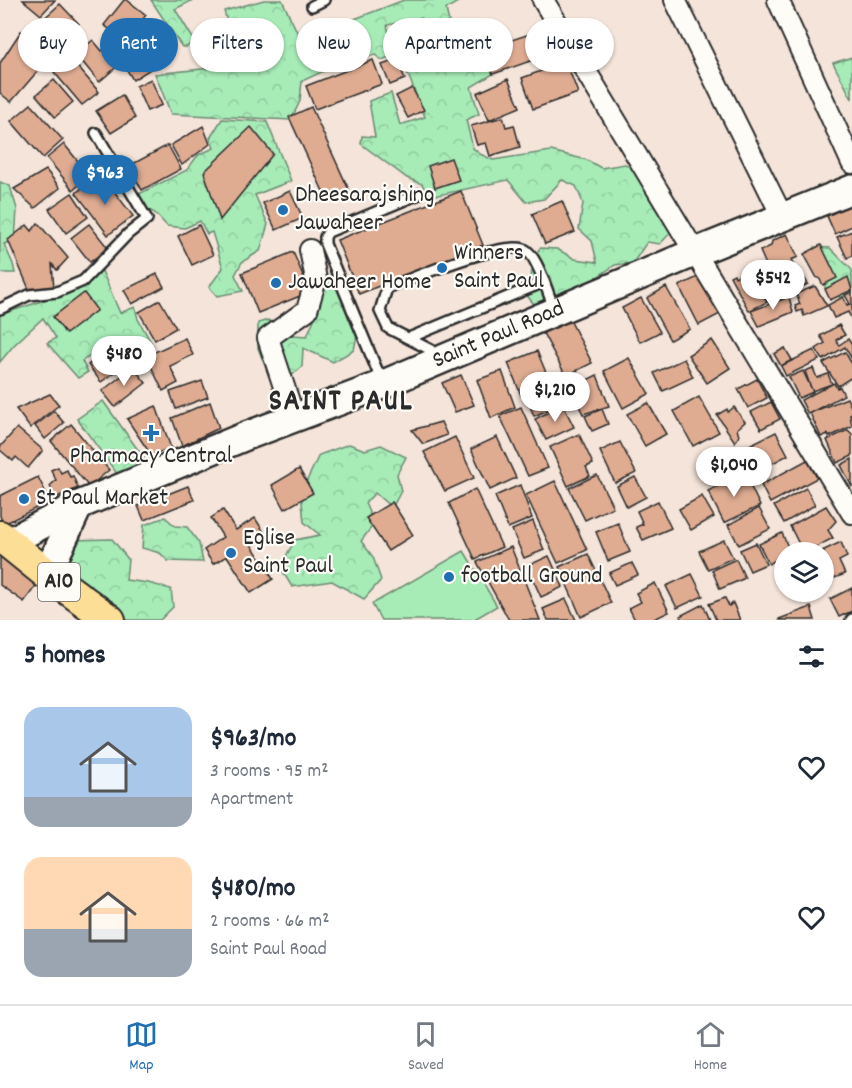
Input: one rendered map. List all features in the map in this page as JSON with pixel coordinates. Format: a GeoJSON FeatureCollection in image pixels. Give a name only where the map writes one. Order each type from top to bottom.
{"type":"FeatureCollection","features":[{"type":"Feature","properties":{"kind":"main road","name":"Saint Paul Road"},"geometry":{"type":"LineString","coordinates":[[5,539],[79,505],[246,435],[383,384],[852,189]]}},
{"type":"Feature","properties":{"kind":"main road"},"geometry":{"type":"LineString","coordinates":[[47,574],[79,505]]}},
{"type":"Feature","properties":{"kind":"main road","name":"A10"},"geometry":{"type":"LineString","coordinates":[[5,539],[47,574],[110,620]]}},
{"type":"Feature","properties":{"kind":"street"},"geometry":{"type":"LineString","coordinates":[[543,0],[852,513]]}},
{"type":"Feature","properties":{"kind":"street"},"geometry":{"type":"LineString","coordinates":[[675,0],[783,218]]}},
{"type":"Feature","properties":{"kind":"street"},"geometry":{"type":"LineString","coordinates":[[778,0],[852,163]]}},
{"type":"Feature","properties":{"kind":"street"},"geometry":{"type":"LineString","coordinates":[[294,417],[268,338],[307,310],[316,279],[310,250]]}},
{"type":"Feature","properties":{"kind":"lane"},"geometry":{"type":"LineString","coordinates":[[312,6],[324,0]]}},
{"type":"Feature","properties":{"kind":"lane"},"geometry":{"type":"LineString","coordinates":[[0,309],[29,295],[57,291],[83,281],[128,234],[147,219],[96,133]]}},
{"type":"Feature","properties":{"kind":"lane"},"geometry":{"type":"LineString","coordinates":[[383,384],[325,244],[325,237],[328,231],[419,194]]}},
{"type":"Feature","properties":{"kind":"lane"},"geometry":{"type":"LineString","coordinates":[[438,361],[431,350],[388,328],[380,311],[387,288],[466,258],[506,249],[524,249],[534,257],[555,311]]}},
{"type":"Feature","properties":{"kind":"lane"},"geometry":{"type":"LineString","coordinates":[[409,338],[543,282]]}},
{"type":"Feature","properties":{"kind":"green space"},"geometry":{"type":"Polygon","coordinates":[[[151,0],[193,0],[175,9],[190,33],[190,44],[187,47],[182,47],[178,41],[178,18],[163,18],[151,0]]]}},
{"type":"Feature","properties":{"kind":"green space"},"geometry":{"type":"Polygon","coordinates":[[[264,0],[282,0],[296,30],[296,72],[322,72],[302,81],[300,101],[291,120],[171,114],[155,74],[190,70],[284,72],[284,18],[226,18],[224,11],[264,0]]]}},
{"type":"Feature","properties":{"kind":"green space"},"geometry":{"type":"Polygon","coordinates":[[[404,0],[461,0],[446,9],[448,18],[383,18],[382,60],[375,55],[371,56],[371,18],[357,18],[404,0]]]}},
{"type":"Feature","properties":{"kind":"green space"},"geometry":{"type":"Polygon","coordinates":[[[852,57],[852,99],[833,63],[852,57]]]}},
{"type":"Feature","properties":{"kind":"green space"},"geometry":{"type":"Polygon","coordinates":[[[407,72],[492,72],[493,74],[471,87],[479,114],[466,120],[473,148],[493,160],[551,151],[587,160],[601,168],[625,164],[647,178],[647,194],[654,206],[664,211],[674,229],[660,244],[647,242],[633,263],[615,265],[575,292],[540,311],[528,297],[534,257],[540,248],[557,249],[575,259],[597,262],[592,241],[579,229],[583,203],[576,186],[562,180],[544,199],[526,202],[508,180],[429,197],[422,184],[407,178],[361,144],[362,136],[375,137],[369,101],[391,93],[400,125],[425,117],[407,72]]]}},
{"type":"Feature","properties":{"kind":"green space"},"geometry":{"type":"Polygon","coordinates":[[[222,119],[267,122],[291,181],[255,195],[268,224],[260,251],[242,262],[235,275],[243,291],[217,296],[209,287],[223,268],[212,232],[207,234],[200,221],[185,228],[167,226],[155,213],[141,206],[135,196],[187,170],[198,155],[214,148],[210,138],[222,119]]]}},
{"type":"Feature","properties":{"kind":"green space"},"geometry":{"type":"Polygon","coordinates":[[[0,182],[10,186],[17,209],[15,240],[4,244],[15,273],[0,273],[0,182]]]}},
{"type":"Feature","properties":{"kind":"green space"},"geometry":{"type":"Polygon","coordinates":[[[815,247],[830,248],[852,270],[852,293],[841,298],[825,288],[825,274],[815,247]]]}},
{"type":"Feature","properties":{"kind":"green space"},"geometry":{"type":"Polygon","coordinates":[[[102,271],[120,313],[135,307],[138,319],[153,346],[128,358],[114,341],[82,361],[88,372],[78,378],[47,343],[56,338],[43,318],[14,345],[0,362],[0,315],[62,294],[102,271]]]}},
{"type":"Feature","properties":{"kind":"green space"},"geometry":{"type":"Polygon","coordinates":[[[330,277],[359,326],[354,350],[333,362],[303,348],[302,367],[285,381],[284,399],[278,399],[258,348],[258,323],[268,320],[291,335],[307,336],[315,317],[315,297],[330,277]]]}},
{"type":"Feature","properties":{"kind":"green space"},"geometry":{"type":"Polygon","coordinates":[[[103,401],[146,461],[123,482],[77,419],[103,401]]]}},
{"type":"Feature","properties":{"kind":"green space"},"geometry":{"type":"Polygon","coordinates":[[[349,444],[365,450],[381,445],[406,457],[397,474],[401,491],[392,508],[375,493],[365,503],[374,524],[361,541],[373,557],[381,580],[364,599],[332,581],[292,587],[280,567],[295,540],[320,535],[304,522],[301,493],[319,455],[349,444]]]}},
{"type":"Feature","properties":{"kind":"green space"},"geometry":{"type":"Polygon","coordinates":[[[165,517],[175,526],[187,527],[199,543],[203,562],[168,561],[160,553],[142,548],[144,525],[165,517]]]}},
{"type":"Feature","properties":{"kind":"green space"},"geometry":{"type":"Polygon","coordinates":[[[112,539],[128,559],[126,580],[171,589],[173,607],[160,620],[120,620],[58,565],[72,540],[112,539]]]}},
{"type":"Feature","properties":{"kind":"green space","name":"football Ground"},"geometry":{"type":"Polygon","coordinates":[[[464,551],[497,606],[473,620],[381,620],[372,604],[464,551]]]}},
{"type":"Feature","properties":{"kind":"building"},"geometry":{"type":"Polygon","coordinates":[[[23,0],[55,0],[41,15],[23,0]]]}},
{"type":"Feature","properties":{"kind":"building"},"geometry":{"type":"Polygon","coordinates":[[[124,0],[146,15],[144,18],[110,18],[124,0]]]}},
{"type":"Feature","properties":{"kind":"building"},"geometry":{"type":"Polygon","coordinates":[[[60,4],[73,18],[45,18],[60,4]]]}},
{"type":"Feature","properties":{"kind":"building"},"geometry":{"type":"Polygon","coordinates":[[[18,36],[18,72],[37,72],[11,102],[0,93],[0,63],[18,36]]]}},
{"type":"Feature","properties":{"kind":"building"},"geometry":{"type":"Polygon","coordinates":[[[525,36],[525,63],[513,67],[513,39],[525,36]]]}},
{"type":"Feature","properties":{"kind":"building"},"geometry":{"type":"Polygon","coordinates":[[[93,40],[100,49],[100,72],[111,72],[99,82],[88,69],[88,44],[93,40]]]}},
{"type":"Feature","properties":{"kind":"building"},"geometry":{"type":"Polygon","coordinates":[[[373,60],[382,84],[315,109],[306,86],[342,72],[371,72],[371,61],[373,60]]]}},
{"type":"Feature","properties":{"kind":"building"},"geometry":{"type":"Polygon","coordinates":[[[54,72],[82,72],[99,92],[82,105],[54,72]]]}},
{"type":"Feature","properties":{"kind":"building"},"geometry":{"type":"Polygon","coordinates":[[[128,72],[146,72],[133,80],[128,72]]]}},
{"type":"Feature","properties":{"kind":"building"},"geometry":{"type":"Polygon","coordinates":[[[385,72],[402,72],[405,79],[390,85],[385,72]]]}},
{"type":"Feature","properties":{"kind":"building"},"geometry":{"type":"Polygon","coordinates":[[[538,72],[570,72],[578,93],[533,109],[522,78],[538,72]]]}},
{"type":"Feature","properties":{"kind":"building"},"geometry":{"type":"Polygon","coordinates":[[[151,79],[162,105],[147,111],[136,86],[151,79]]]}},
{"type":"Feature","properties":{"kind":"building"},"geometry":{"type":"Polygon","coordinates":[[[508,79],[520,107],[489,120],[477,93],[508,79]]]}},
{"type":"Feature","properties":{"kind":"building"},"geometry":{"type":"Polygon","coordinates":[[[54,80],[73,102],[55,117],[36,95],[54,80]]]}},
{"type":"Feature","properties":{"kind":"building"},"geometry":{"type":"Polygon","coordinates":[[[412,88],[424,110],[408,118],[396,96],[412,88]]]}},
{"type":"Feature","properties":{"kind":"building"},"geometry":{"type":"Polygon","coordinates":[[[122,95],[135,118],[111,133],[96,111],[122,95]]]}},
{"type":"Feature","properties":{"kind":"building"},"geometry":{"type":"Polygon","coordinates":[[[31,104],[63,140],[43,158],[11,121],[31,104]]]}},
{"type":"Feature","properties":{"kind":"building"},"geometry":{"type":"Polygon","coordinates":[[[311,107],[349,190],[327,200],[289,117],[311,107]]]}},
{"type":"Feature","properties":{"kind":"building"},"geometry":{"type":"Polygon","coordinates":[[[503,117],[506,127],[514,125],[520,147],[490,156],[486,143],[477,145],[471,126],[503,117]]]}},
{"type":"Feature","properties":{"kind":"building"},"geometry":{"type":"Polygon","coordinates":[[[203,126],[210,144],[182,165],[171,145],[203,126]]]}},
{"type":"Feature","properties":{"kind":"building"},"geometry":{"type":"Polygon","coordinates":[[[251,127],[273,154],[220,220],[204,172],[251,127]]]}},
{"type":"Feature","properties":{"kind":"building"},"geometry":{"type":"Polygon","coordinates":[[[64,144],[90,176],[73,190],[47,158],[64,144]]]}},
{"type":"Feature","properties":{"kind":"building"},"geometry":{"type":"Polygon","coordinates":[[[168,145],[181,169],[142,190],[129,166],[168,145]]]}},
{"type":"Feature","properties":{"kind":"building"},"geometry":{"type":"Polygon","coordinates":[[[451,158],[459,180],[435,188],[428,166],[451,158]]]}},
{"type":"Feature","properties":{"kind":"building"},"geometry":{"type":"Polygon","coordinates":[[[46,170],[60,188],[35,208],[14,189],[46,170]]]}},
{"type":"Feature","properties":{"kind":"building"},"geometry":{"type":"Polygon","coordinates":[[[104,178],[133,216],[108,235],[76,193],[86,185],[94,186],[104,178]]]}},
{"type":"Feature","properties":{"kind":"building","name":"Dheesarajshing Jawaheer"},"geometry":{"type":"Polygon","coordinates":[[[290,191],[303,218],[276,230],[263,203],[290,191]]]}},
{"type":"Feature","properties":{"kind":"building"},"geometry":{"type":"Polygon","coordinates":[[[461,191],[483,245],[359,294],[337,240],[461,191]]]}},
{"type":"Feature","properties":{"kind":"building"},"geometry":{"type":"Polygon","coordinates":[[[72,193],[88,217],[66,233],[49,209],[72,193]]]}},
{"type":"Feature","properties":{"kind":"building"},"geometry":{"type":"Polygon","coordinates":[[[562,201],[575,232],[545,244],[532,214],[562,201]]]}},
{"type":"Feature","properties":{"kind":"building"},"geometry":{"type":"Polygon","coordinates":[[[851,204],[852,226],[835,234],[827,216],[851,204]]]}},
{"type":"Feature","properties":{"kind":"building"},"geometry":{"type":"Polygon","coordinates":[[[38,223],[68,258],[57,270],[52,264],[54,289],[29,289],[8,240],[27,225],[32,231],[38,223]]]}},
{"type":"Feature","properties":{"kind":"building"},"geometry":{"type":"Polygon","coordinates":[[[89,224],[108,248],[90,262],[71,238],[89,224]]]}},
{"type":"Feature","properties":{"kind":"building"},"geometry":{"type":"Polygon","coordinates":[[[199,225],[213,255],[192,265],[178,236],[199,225]]]}},
{"type":"Feature","properties":{"kind":"building"},"geometry":{"type":"Polygon","coordinates":[[[852,231],[852,256],[847,258],[837,237],[852,231]]]}},
{"type":"Feature","properties":{"kind":"building"},"geometry":{"type":"Polygon","coordinates":[[[787,234],[798,257],[791,260],[799,277],[804,277],[808,284],[769,303],[763,292],[769,289],[767,285],[772,279],[760,251],[771,246],[772,241],[787,234]]]}},
{"type":"Feature","properties":{"kind":"building"},"geometry":{"type":"Polygon","coordinates":[[[821,245],[837,278],[823,285],[804,254],[821,245]]]}},
{"type":"Feature","properties":{"kind":"building","name":"Jawaheer Home"},"geometry":{"type":"Polygon","coordinates":[[[293,252],[310,292],[258,313],[242,273],[293,252]]]}},
{"type":"Feature","properties":{"kind":"building"},"geometry":{"type":"Polygon","coordinates":[[[755,271],[761,282],[758,284],[767,302],[749,311],[730,276],[734,274],[735,277],[744,272],[746,276],[755,271]]]}},
{"type":"Feature","properties":{"kind":"building"},"geometry":{"type":"Polygon","coordinates":[[[157,274],[164,287],[132,304],[124,290],[157,274]]]}},
{"type":"Feature","properties":{"kind":"building"},"geometry":{"type":"Polygon","coordinates":[[[702,275],[722,313],[699,325],[679,286],[702,275]]]}},
{"type":"Feature","properties":{"kind":"building"},"geometry":{"type":"Polygon","coordinates":[[[848,277],[852,290],[830,300],[825,289],[848,277]]]}},
{"type":"Feature","properties":{"kind":"building"},"geometry":{"type":"Polygon","coordinates":[[[815,286],[827,306],[804,316],[802,310],[797,312],[795,306],[800,304],[796,294],[815,286]]]}},
{"type":"Feature","properties":{"kind":"building"},"geometry":{"type":"Polygon","coordinates":[[[666,287],[690,329],[670,340],[647,298],[666,287]]]}},
{"type":"Feature","properties":{"kind":"building"},"geometry":{"type":"Polygon","coordinates":[[[852,292],[852,320],[848,312],[834,318],[828,305],[843,297],[847,305],[850,304],[845,295],[852,292]]]}},
{"type":"Feature","properties":{"kind":"building"},"geometry":{"type":"Polygon","coordinates":[[[84,293],[97,310],[66,334],[53,317],[84,293]]]}},
{"type":"Feature","properties":{"kind":"building"},"geometry":{"type":"Polygon","coordinates":[[[789,297],[793,312],[759,326],[751,311],[789,297]]]}},
{"type":"Feature","properties":{"kind":"building"},"geometry":{"type":"Polygon","coordinates":[[[641,298],[660,332],[640,342],[622,308],[641,298]]]}},
{"type":"Feature","properties":{"kind":"building"},"geometry":{"type":"Polygon","coordinates":[[[160,300],[176,328],[155,340],[139,312],[160,300]]]}},
{"type":"Feature","properties":{"kind":"building"},"geometry":{"type":"Polygon","coordinates":[[[570,320],[592,363],[566,376],[543,333],[570,320]]]}},
{"type":"Feature","properties":{"kind":"building"},"geometry":{"type":"Polygon","coordinates":[[[839,325],[845,335],[836,340],[839,345],[848,339],[852,345],[852,359],[845,347],[823,360],[816,349],[825,343],[820,336],[839,325]]]}},
{"type":"Feature","properties":{"kind":"building"},"geometry":{"type":"Polygon","coordinates":[[[185,338],[193,355],[170,366],[178,383],[163,391],[146,356],[185,338]]]}},
{"type":"Feature","properties":{"kind":"building"},"geometry":{"type":"Polygon","coordinates":[[[712,340],[730,368],[707,383],[688,355],[712,340]]]}},
{"type":"Feature","properties":{"kind":"building"},"geometry":{"type":"Polygon","coordinates":[[[115,345],[128,363],[101,382],[88,365],[115,345]]]}},
{"type":"Feature","properties":{"kind":"building"},"geometry":{"type":"Polygon","coordinates":[[[785,348],[792,360],[781,366],[774,354],[785,348]]]}},
{"type":"Feature","properties":{"kind":"building"},"geometry":{"type":"Polygon","coordinates":[[[814,350],[819,360],[786,376],[781,366],[814,350]]]}},
{"type":"Feature","properties":{"kind":"building"},"geometry":{"type":"Polygon","coordinates":[[[537,351],[550,382],[521,395],[508,363],[537,351]]]}},
{"type":"Feature","properties":{"kind":"building"},"geometry":{"type":"Polygon","coordinates":[[[845,352],[852,364],[852,377],[838,386],[823,363],[845,352]]]}},
{"type":"Feature","properties":{"kind":"building"},"geometry":{"type":"Polygon","coordinates":[[[629,358],[649,394],[623,408],[604,371],[629,358]]]}},
{"type":"Feature","properties":{"kind":"building"},"geometry":{"type":"Polygon","coordinates":[[[684,359],[693,377],[663,391],[654,373],[684,359]]]}},
{"type":"Feature","properties":{"kind":"building"},"geometry":{"type":"Polygon","coordinates":[[[133,367],[146,383],[115,407],[102,391],[133,367]]]}},
{"type":"Feature","properties":{"kind":"building"},"geometry":{"type":"Polygon","coordinates":[[[813,368],[817,378],[828,374],[832,384],[812,391],[805,371],[813,368]]]}},
{"type":"Feature","properties":{"kind":"building"},"geometry":{"type":"Polygon","coordinates":[[[502,371],[515,407],[491,418],[477,380],[502,371]]]}},
{"type":"Feature","properties":{"kind":"building"},"geometry":{"type":"Polygon","coordinates":[[[803,371],[813,392],[799,398],[789,377],[803,371]]]}},
{"type":"Feature","properties":{"kind":"building"},"geometry":{"type":"Polygon","coordinates":[[[461,375],[474,405],[455,412],[442,383],[461,375]]]}},
{"type":"Feature","properties":{"kind":"building"},"geometry":{"type":"Polygon","coordinates":[[[597,375],[609,406],[583,414],[571,389],[586,383],[585,381],[597,375]]]}},
{"type":"Feature","properties":{"kind":"building"},"geometry":{"type":"Polygon","coordinates":[[[757,379],[767,398],[748,408],[738,389],[757,379]]]}},
{"type":"Feature","properties":{"kind":"building"},"geometry":{"type":"Polygon","coordinates":[[[202,381],[208,397],[176,409],[170,392],[202,381]]]}},
{"type":"Feature","properties":{"kind":"building"},"geometry":{"type":"Polygon","coordinates":[[[834,383],[837,388],[840,387],[844,395],[808,414],[801,400],[834,383]]]}},
{"type":"Feature","properties":{"kind":"building"},"geometry":{"type":"Polygon","coordinates":[[[553,384],[562,404],[534,416],[526,396],[553,384]]]}},
{"type":"Feature","properties":{"kind":"building"},"geometry":{"type":"Polygon","coordinates":[[[50,394],[59,405],[30,428],[16,409],[50,394]]]}},
{"type":"Feature","properties":{"kind":"building"},"geometry":{"type":"Polygon","coordinates":[[[699,397],[719,432],[693,446],[674,411],[699,397]]]}},
{"type":"Feature","properties":{"kind":"building"},"geometry":{"type":"Polygon","coordinates":[[[847,398],[852,409],[850,415],[852,426],[829,437],[828,434],[821,437],[810,413],[847,398]]]}},
{"type":"Feature","properties":{"kind":"building"},"geometry":{"type":"Polygon","coordinates":[[[210,402],[219,428],[182,446],[172,418],[210,402]]]}},
{"type":"Feature","properties":{"kind":"building"},"geometry":{"type":"Polygon","coordinates":[[[771,402],[780,419],[761,429],[751,412],[771,402]]]}},
{"type":"Feature","properties":{"kind":"building"},"geometry":{"type":"Polygon","coordinates":[[[648,403],[666,434],[645,446],[627,414],[648,403]]]}},
{"type":"Feature","properties":{"kind":"building"},"geometry":{"type":"Polygon","coordinates":[[[563,405],[574,427],[546,440],[535,419],[563,405]]]}},
{"type":"Feature","properties":{"kind":"building","name":"Pharmacy Central"},"geometry":{"type":"Polygon","coordinates":[[[156,406],[171,448],[151,455],[127,419],[156,406]]]}},
{"type":"Feature","properties":{"kind":"building"},"geometry":{"type":"Polygon","coordinates":[[[521,407],[548,468],[528,476],[500,416],[521,407]]]}},
{"type":"Feature","properties":{"kind":"building"},"geometry":{"type":"Polygon","coordinates":[[[734,407],[745,422],[737,429],[739,436],[735,442],[717,415],[727,409],[728,412],[734,407]]]}},
{"type":"Feature","properties":{"kind":"building"},"geometry":{"type":"Polygon","coordinates":[[[602,409],[608,424],[592,431],[585,416],[602,409]]]}},
{"type":"Feature","properties":{"kind":"building"},"geometry":{"type":"Polygon","coordinates":[[[54,411],[64,423],[45,439],[35,426],[54,411]]]}},
{"type":"Feature","properties":{"kind":"building"},"geometry":{"type":"Polygon","coordinates":[[[441,422],[447,435],[423,444],[412,430],[441,422]]]}},
{"type":"Feature","properties":{"kind":"building"},"geometry":{"type":"Polygon","coordinates":[[[71,424],[109,470],[89,487],[51,441],[71,424]]]}},
{"type":"Feature","properties":{"kind":"building"},"geometry":{"type":"Polygon","coordinates":[[[17,428],[43,450],[28,468],[16,457],[13,461],[0,450],[0,447],[17,428]]]}},
{"type":"Feature","properties":{"kind":"building"},"geometry":{"type":"Polygon","coordinates":[[[848,430],[852,434],[852,456],[837,463],[827,440],[848,430]]]}},
{"type":"Feature","properties":{"kind":"building"},"geometry":{"type":"Polygon","coordinates":[[[776,432],[788,455],[750,475],[737,451],[776,432]]]}},
{"type":"Feature","properties":{"kind":"building"},"geometry":{"type":"Polygon","coordinates":[[[579,434],[593,464],[586,467],[590,476],[568,486],[550,447],[579,434]]]}},
{"type":"Feature","properties":{"kind":"building"},"geometry":{"type":"Polygon","coordinates":[[[455,437],[474,478],[445,491],[424,452],[455,437]]]}},
{"type":"Feature","properties":{"kind":"building"},"geometry":{"type":"Polygon","coordinates":[[[497,437],[516,478],[490,490],[471,449],[497,437]]]}},
{"type":"Feature","properties":{"kind":"building"},"geometry":{"type":"Polygon","coordinates":[[[620,442],[636,473],[615,483],[600,451],[620,442]]]}},
{"type":"Feature","properties":{"kind":"building"},"geometry":{"type":"Polygon","coordinates":[[[852,459],[852,487],[841,465],[852,459]]]}},
{"type":"Feature","properties":{"kind":"building"},"geometry":{"type":"Polygon","coordinates":[[[807,460],[817,478],[770,503],[761,485],[807,460]]]}},
{"type":"Feature","properties":{"kind":"building"},"geometry":{"type":"Polygon","coordinates":[[[58,467],[61,473],[67,470],[70,477],[73,476],[78,488],[55,498],[50,486],[56,480],[51,470],[58,467]]]}},
{"type":"Feature","properties":{"kind":"building"},"geometry":{"type":"Polygon","coordinates":[[[299,469],[313,493],[285,509],[272,485],[299,469]]]}},
{"type":"Feature","properties":{"kind":"building"},"geometry":{"type":"Polygon","coordinates":[[[744,473],[760,506],[724,523],[708,491],[744,473]]]}},
{"type":"Feature","properties":{"kind":"building"},"geometry":{"type":"Polygon","coordinates":[[[597,475],[613,507],[585,520],[569,488],[597,475]]]}},
{"type":"Feature","properties":{"kind":"building","name":"St Paul Market"},"geometry":{"type":"Polygon","coordinates":[[[38,477],[50,501],[4,524],[0,516],[0,496],[38,477]]]}},
{"type":"Feature","properties":{"kind":"building"},"geometry":{"type":"Polygon","coordinates":[[[635,477],[646,497],[627,507],[617,486],[635,477]]]}},
{"type":"Feature","properties":{"kind":"building"},"geometry":{"type":"Polygon","coordinates":[[[555,481],[587,550],[558,563],[526,495],[555,481]]]}},
{"type":"Feature","properties":{"kind":"building"},"geometry":{"type":"Polygon","coordinates":[[[520,485],[532,518],[508,528],[495,496],[520,485]]]}},
{"type":"Feature","properties":{"kind":"building"},"geometry":{"type":"Polygon","coordinates":[[[188,486],[194,500],[144,520],[138,506],[188,486]]]}},
{"type":"Feature","properties":{"kind":"building"},"geometry":{"type":"Polygon","coordinates":[[[806,488],[815,505],[784,523],[774,506],[806,488]]]}},
{"type":"Feature","properties":{"kind":"building"},"geometry":{"type":"Polygon","coordinates":[[[475,489],[502,547],[475,559],[449,503],[475,489]]]}},
{"type":"Feature","properties":{"kind":"building"},"geometry":{"type":"Polygon","coordinates":[[[702,496],[714,517],[691,530],[679,509],[702,496]]]}},
{"type":"Feature","properties":{"kind":"building"},"geometry":{"type":"Polygon","coordinates":[[[658,501],[671,528],[643,540],[636,527],[643,524],[637,511],[658,501]]]}},
{"type":"Feature","properties":{"kind":"building"},"geometry":{"type":"Polygon","coordinates":[[[392,502],[413,535],[388,551],[366,518],[392,502]]]}},
{"type":"Feature","properties":{"kind":"building"},"geometry":{"type":"Polygon","coordinates":[[[826,506],[836,521],[828,530],[833,538],[826,542],[798,542],[790,526],[826,506]]]}},
{"type":"Feature","properties":{"kind":"building"},"geometry":{"type":"Polygon","coordinates":[[[759,508],[770,529],[739,545],[728,525],[759,508]]]}},
{"type":"Feature","properties":{"kind":"building","name":"Eglise Saint Paul"},"geometry":{"type":"Polygon","coordinates":[[[223,510],[236,530],[255,518],[264,532],[249,541],[273,579],[251,593],[227,556],[213,564],[204,550],[223,537],[211,518],[223,510]]]}},
{"type":"Feature","properties":{"kind":"building"},"geometry":{"type":"Polygon","coordinates":[[[533,521],[544,550],[524,558],[512,530],[533,521]]]}},
{"type":"Feature","properties":{"kind":"building"},"geometry":{"type":"Polygon","coordinates":[[[618,523],[630,552],[608,561],[596,532],[618,523]]]}},
{"type":"Feature","properties":{"kind":"building"},"geometry":{"type":"Polygon","coordinates":[[[782,533],[786,542],[774,542],[774,561],[769,564],[759,544],[782,533]]]}},
{"type":"Feature","properties":{"kind":"building"},"geometry":{"type":"Polygon","coordinates":[[[724,540],[733,558],[708,569],[699,551],[724,540]]]}},
{"type":"Feature","properties":{"kind":"building"},"geometry":{"type":"Polygon","coordinates":[[[841,542],[847,557],[839,561],[845,574],[834,578],[834,545],[841,542]]]}},
{"type":"Feature","properties":{"kind":"building"},"geometry":{"type":"Polygon","coordinates":[[[756,543],[766,564],[750,571],[740,550],[756,543]]]}},
{"type":"Feature","properties":{"kind":"building"},"geometry":{"type":"Polygon","coordinates":[[[511,547],[540,620],[509,620],[477,562],[511,547]]]}},
{"type":"Feature","properties":{"kind":"building"},"geometry":{"type":"Polygon","coordinates":[[[0,549],[41,579],[24,602],[0,585],[0,549]]]}},
{"type":"Feature","properties":{"kind":"building"},"geometry":{"type":"Polygon","coordinates":[[[588,554],[611,603],[581,617],[559,567],[588,554]]]}},
{"type":"Feature","properties":{"kind":"building"},"geometry":{"type":"Polygon","coordinates":[[[549,556],[563,587],[541,597],[527,566],[549,556]]]}},
{"type":"Feature","properties":{"kind":"building"},"geometry":{"type":"Polygon","coordinates":[[[736,559],[745,578],[720,589],[712,570],[736,559]]]}},
{"type":"Feature","properties":{"kind":"building"},"geometry":{"type":"Polygon","coordinates":[[[632,563],[638,575],[615,585],[609,573],[632,563]]]}},
{"type":"Feature","properties":{"kind":"building"},"geometry":{"type":"Polygon","coordinates":[[[692,574],[703,596],[677,608],[666,586],[692,574]]]}},
{"type":"Feature","properties":{"kind":"building"},"geometry":{"type":"Polygon","coordinates":[[[655,583],[669,612],[652,620],[635,620],[629,608],[641,602],[636,593],[655,583]]]}},
{"type":"Feature","properties":{"kind":"building"},"geometry":{"type":"Polygon","coordinates":[[[852,588],[852,611],[839,617],[832,602],[834,602],[834,597],[852,588]]]}},
{"type":"Feature","properties":{"kind":"building"},"geometry":{"type":"Polygon","coordinates":[[[725,598],[729,606],[733,603],[740,620],[716,620],[709,604],[725,598]]]}},
{"type":"Feature","properties":{"kind":"building"},"geometry":{"type":"Polygon","coordinates":[[[566,599],[576,620],[548,620],[543,609],[566,599]]]}},
{"type":"Feature","properties":{"kind":"building"},"geometry":{"type":"Polygon","coordinates":[[[703,604],[710,620],[682,620],[680,616],[703,604]]]}},
{"type":"Feature","properties":{"kind":"building"},"geometry":{"type":"Polygon","coordinates":[[[811,607],[815,620],[779,620],[779,619],[811,607]]]}},
{"type":"Feature","properties":{"kind":"place","name":"Dheesarajshing Jawaheer"},"geometry":{"type":"Point","coordinates":[283,210]}},
{"type":"Feature","properties":{"kind":"place","name":"Winners Saint Paul"},"geometry":{"type":"Point","coordinates":[442,268]}},
{"type":"Feature","properties":{"kind":"place","name":"Jawaheer Home"},"geometry":{"type":"Point","coordinates":[276,283]}},
{"type":"Feature","properties":{"kind":"place","name":"Pharmacy Central"},"geometry":{"type":"Point","coordinates":[151,433]}},
{"type":"Feature","properties":{"kind":"place","name":"St Paul Market"},"geometry":{"type":"Point","coordinates":[24,499]}},
{"type":"Feature","properties":{"kind":"place","name":"Eglise Saint Paul"},"geometry":{"type":"Point","coordinates":[231,553]}},
{"type":"Feature","properties":{"kind":"place","name":"football Ground"},"geometry":{"type":"Point","coordinates":[449,577]}},
{"type":"Feature","properties":{"kind":"district","name":"SAINT PAUL"},"geometry":{"type":"Point","coordinates":[341,403]}}]}
